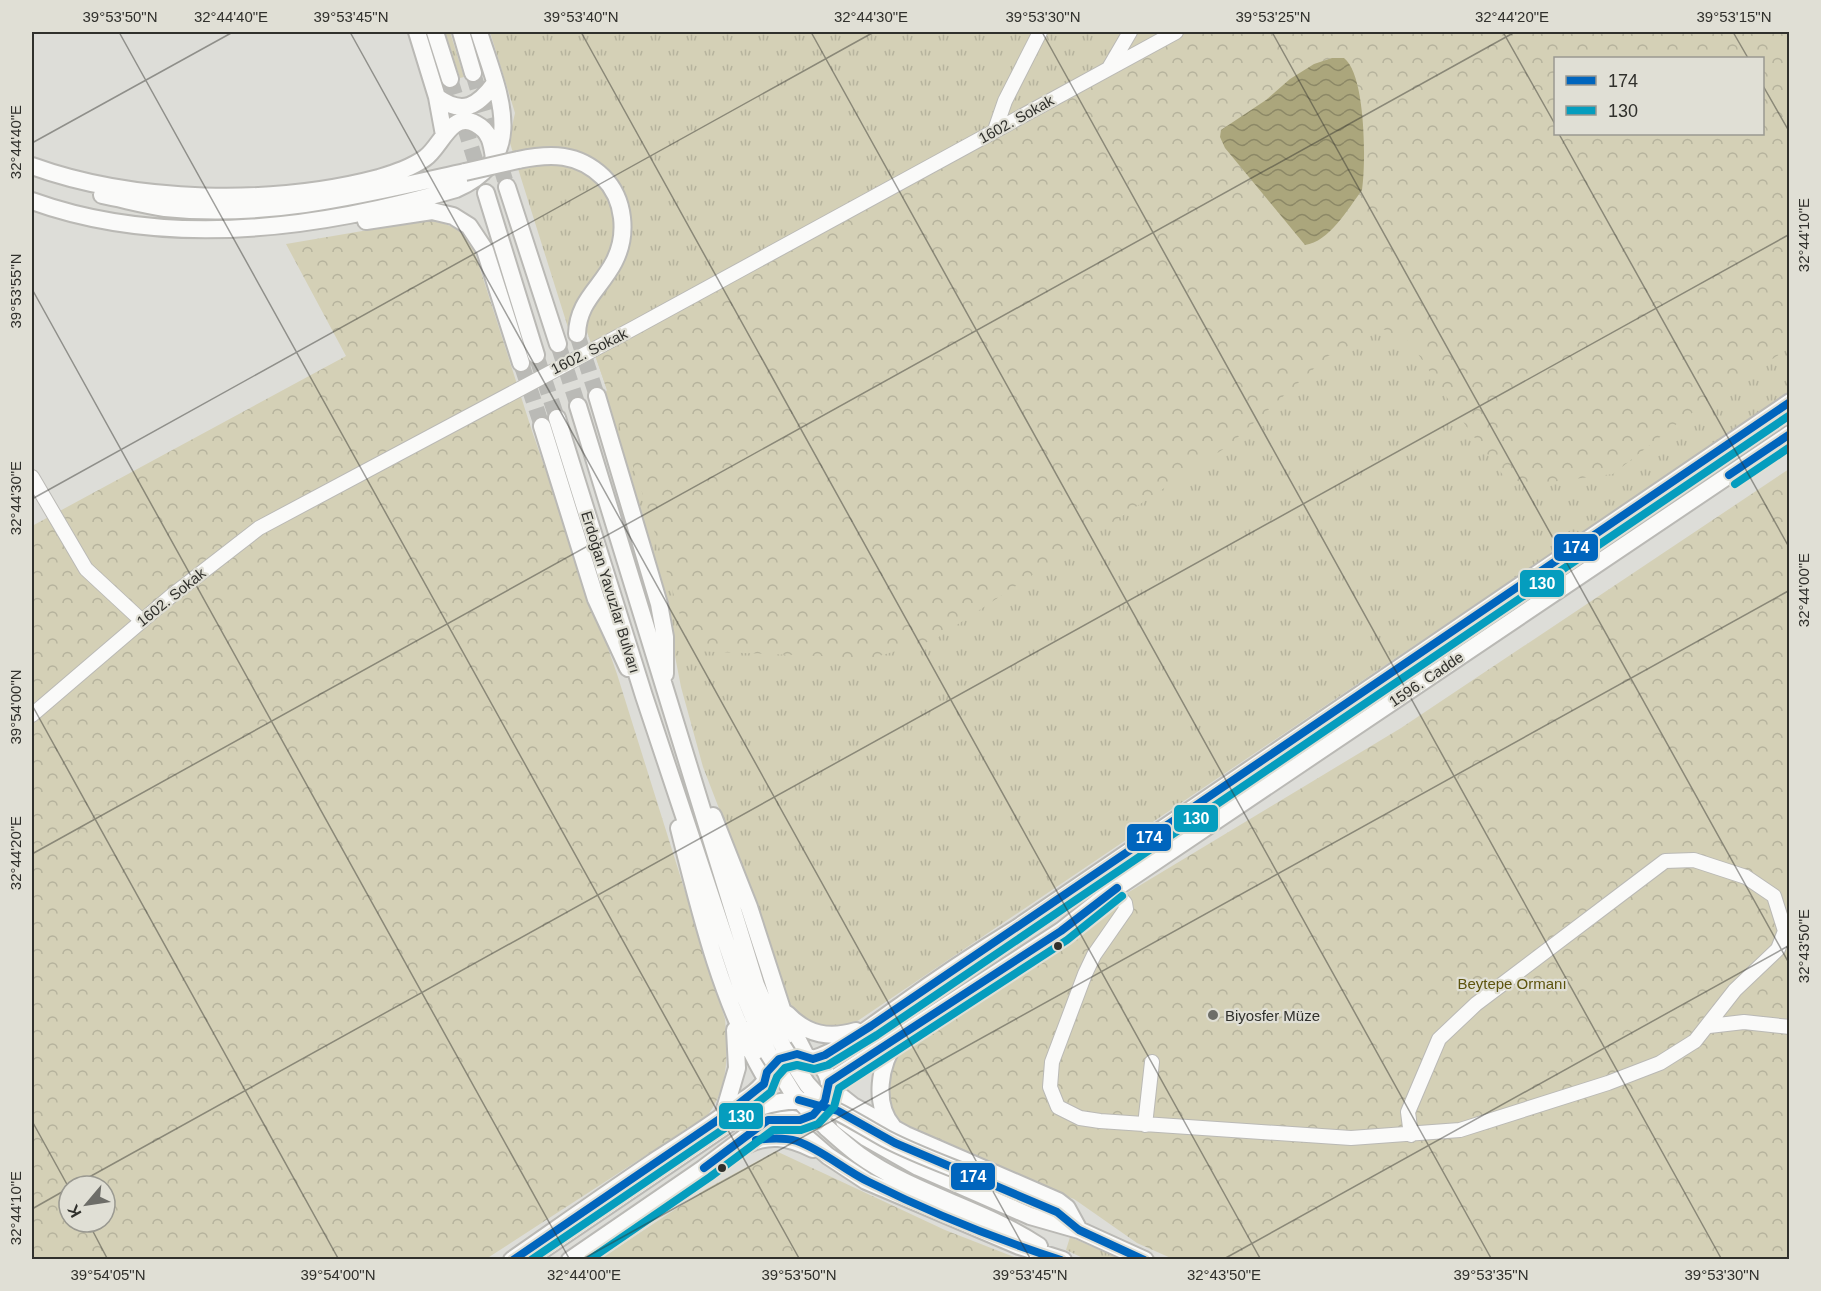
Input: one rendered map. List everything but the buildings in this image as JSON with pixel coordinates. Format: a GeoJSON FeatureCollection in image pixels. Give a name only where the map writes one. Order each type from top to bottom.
{"type":"FeatureCollection","features":[{"type":"Feature","properties":{"kind":"main road"},"geometry":{"type":"LineString","coordinates":[[417,32],[437,97],[444,135]]}},
{"type":"Feature","properties":{"kind":"main road"},"geometry":{"type":"LineString","coordinates":[[435,32],[450,80]]}},
{"type":"Feature","properties":{"kind":"main road"},"geometry":{"type":"LineString","coordinates":[[461,32],[473,73]]}},
{"type":"Feature","properties":{"kind":"main road"},"geometry":{"type":"LineString","coordinates":[[32,201],[87,216],[164,227],[235,231],[293,224],[456,189],[494,158],[501,146],[505,128],[502,104],[479,32]]}},
{"type":"Feature","properties":{"kind":"main road"},"geometry":{"type":"LineString","coordinates":[[437,97],[449,105],[464,108],[477,103],[495,83]]}},
{"type":"Feature","properties":{"kind":"main road"},"geometry":{"type":"LineString","coordinates":[[32,166],[83,181],[160,193],[273,194],[343,186],[392,174],[423,160],[439,145],[444,135],[456,123],[474,122],[489,135],[494,158]]}},
{"type":"Feature","properties":{"kind":"main road"},"geometry":{"type":"LineString","coordinates":[[32,176],[84,191],[164,208],[231,210],[324,202],[468,177],[518,160],[556,155],[583,162],[607,182],[618,200],[623,221],[621,241],[609,270],[581,309],[577,334]]}},
{"type":"Feature","properties":{"kind":"main road"},"geometry":{"type":"LineString","coordinates":[[507,187],[558,344]]}},
{"type":"Feature","properties":{"kind":"main road"},"geometry":{"type":"LineString","coordinates":[[293,224],[355,223],[432,212],[461,220],[477,235],[485,250],[529,359],[486,193]]}},
{"type":"Feature","properties":{"kind":"main road"},"geometry":{"type":"LineString","coordinates":[[597,396],[659,604],[665,637],[665,690]]}},
{"type":"Feature","properties":{"kind":"main road","name":"1596. Cadde"},"geometry":{"type":"LineString","coordinates":[[512,1260],[721,1118],[764,1080],[779,1059],[797,1054],[810,1057],[825,1056],[1790,402]]}},
{"type":"Feature","properties":{"kind":"main road","name":"Erdoğan Yavuzlar Bulvarı"},"geometry":{"type":"LineString","coordinates":[[578,406],[776,1050]]}},
{"type":"Feature","properties":{"kind":"main road","name":"Erdoğan Yavuzlar Bulvarı"},"geometry":{"type":"LineString","coordinates":[[557,418],[644,696],[742,990],[776,1050]]}},
{"type":"Feature","properties":{"kind":"main road"},"geometry":{"type":"LineString","coordinates":[[542,426],[596,599],[616,647],[644,696]]}},
{"type":"Feature","properties":{"kind":"main road","name":"1596. Cadde"},"geometry":{"type":"LineString","coordinates":[[829,1084],[1061,931],[1113,890],[1790,434]]}},
{"type":"Feature","properties":{"kind":"main road","name":"Erdoğan Yavuzlar Bulvarı"},"geometry":{"type":"LineString","coordinates":[[684,752],[736,873],[782,1009],[810,1057],[824,1069],[829,1084],[853,1106],[894,1128],[1058,1201],[1067,1208],[1079,1230]]}},
{"type":"Feature","properties":{"kind":"main road","name":"Erdoğan Yavuzlar Bulvarı"},"geometry":{"type":"LineString","coordinates":[[668,765],[688,865],[732,1005],[764,1080],[766,1101],[823,1152]]}},
{"type":"Feature","properties":{"kind":"main road"},"geometry":{"type":"LineString","coordinates":[[951,970],[947,976],[949,986],[956,992],[974,988],[980,970],[977,964],[966,959]]}},
{"type":"Feature","properties":{"kind":"main road"},"geometry":{"type":"LineString","coordinates":[[721,1118],[730,1098],[736,1068],[732,1005]]}},
{"type":"Feature","properties":{"kind":"main road"},"geometry":{"type":"LineString","coordinates":[[782,1009],[807,1030],[824,1035],[841,1035],[871,1026]]}},
{"type":"Feature","properties":{"kind":"main road"},"geometry":{"type":"LineString","coordinates":[[894,1128],[883,1111],[881,1089],[884,1061],[899,1037]]}},
{"type":"Feature","properties":{"kind":"main road"},"geometry":{"type":"LineString","coordinates":[[776,1050],[807,1084],[833,1123],[859,1155],[886,1171],[990,1218],[1057,1256]]}},
{"type":"Feature","properties":{"kind":"main road"},"geometry":{"type":"LineString","coordinates":[[529,1260],[746,1112],[780,1112],[802,1120],[818,1112],[828,1097],[829,1084]]}},
{"type":"Feature","properties":{"kind":"main road"},"geometry":{"type":"LineString","coordinates":[[570,1260],[704,1168],[768,1120],[803,1101],[828,1106],[886,1139],[1057,1212],[1079,1230]]}},
{"type":"Feature","properties":{"kind":"main road"},"geometry":{"type":"LineString","coordinates":[[823,1152],[817,1127],[838,1107],[853,1106]]}},
{"type":"Feature","properties":{"kind":"main road"},"geometry":{"type":"LineString","coordinates":[[833,1123],[865,1137],[918,1167],[1030,1216],[1079,1230],[1145,1260]]}},
{"type":"Feature","properties":{"kind":"main road"},"geometry":{"type":"LineString","coordinates":[[704,1168],[766,1137],[796,1141],[823,1152],[866,1180],[905,1199],[1019,1246],[1057,1256]]}},
{"type":"Feature","properties":{"kind":"main road"},"geometry":{"type":"LineString","coordinates":[[659,1159],[680,1158],[686,1163],[684,1177],[677,1186]]}},
{"type":"Feature","properties":{"kind":"street"},"geometry":{"type":"LineString","coordinates":[[995,130],[1005,101],[1040,32]]}},
{"type":"Feature","properties":{"kind":"street"},"geometry":{"type":"LineString","coordinates":[[1109,68],[1130,32]]}},
{"type":"Feature","properties":{"kind":"street","name":"1602. Sokak"},"geometry":{"type":"LineString","coordinates":[[32,715],[141,620],[231,549],[278,518],[634,328],[1176,32]]}},
{"type":"Feature","properties":{"kind":"street"},"geometry":{"type":"LineString","coordinates":[[32,477],[86,569],[141,620]]}},
{"type":"Feature","properties":{"kind":"street"},"geometry":{"type":"LineString","coordinates":[[1113,890],[1125,903],[1126,909],[1094,955],[1052,1062],[1050,1087],[1059,1107],[1080,1118],[1145,1125],[1259,1130],[1307,1137],[1351,1138],[1411,1135],[1460,1130],[1608,1083],[1660,1063],[1695,1041],[1735,990],[1778,949],[1785,931],[1774,896],[1746,878],[1694,861],[1665,861],[1485,997],[1439,1039],[1408,1112],[1411,1135]]}},
{"type":"Feature","properties":{"kind":"street"},"geometry":{"type":"LineString","coordinates":[[1709,1026],[1744,1022],[1790,1028]]}},
{"type":"Feature","properties":{"kind":"street"},"geometry":{"type":"LineString","coordinates":[[1145,1125],[1152,1062]]}},
{"type":"Feature","properties":{"kind":"green space"},"geometry":{"type":"Polygon","coordinates":[[[445,32],[450,32],[464,77],[460,78],[445,32]]]}},
{"type":"Feature","properties":{"kind":"green space"},"geometry":{"type":"Polygon","coordinates":[[[490,32],[1789,32],[1789,393],[856,1022],[845,1028],[828,1028],[806,1021],[786,999],[757,907],[703,767],[681,687],[659,574],[603,396],[607,390],[586,329],[571,337],[509,140],[515,113],[490,32]]]}},
{"type":"Feature","properties":{"kind":"green space"},"geometry":{"type":"Polygon","coordinates":[[[1191,32],[1789,32],[1789,348],[1683,419],[1613,474],[1535,484],[1506,479],[1468,429],[1410,342],[1383,329],[1328,356],[1228,446],[934,640],[872,658],[691,651],[646,504],[594,352],[1191,32]]]}},
{"type":"Feature","properties":{"kind":"green space"},"geometry":{"type":"Polygon","coordinates":[[[427,220],[455,228],[465,236],[474,250],[532,431],[617,674],[725,1019],[726,1069],[720,1093],[708,1115],[486,1259],[32,1260],[32,526],[346,356],[286,244],[427,220]]]}},
{"type":"Feature","properties":{"kind":"green space","name":"Beytepe Ormanı"},"geometry":{"type":"Polygon","coordinates":[[[1789,469],[1789,1259],[1173,1259],[1137,1243],[1074,1199],[995,1170],[898,1122],[893,1114],[889,1097],[896,1051],[1092,927],[1104,907],[1401,728],[1789,469]]]}},
{"type":"Feature","properties":{"kind":"green space"},"geometry":{"type":"Polygon","coordinates":[[[776,1151],[945,1230],[1019,1259],[600,1259],[706,1189],[776,1151]]]}},
{"type":"Feature","properties":{"kind":"green space"},"geometry":{"type":"Polygon","coordinates":[[[1070,1237],[1121,1259],[1085,1259],[1066,1250],[1070,1237]]]}},
{"type":"Feature","properties":{"kind":"water"},"geometry":{"type":"Polygon","coordinates":[[[1332,58],[1344,58],[1351,67],[1357,82],[1364,141],[1362,190],[1330,231],[1314,243],[1305,245],[1225,148],[1220,137],[1221,130],[1266,100],[1290,79],[1314,64],[1332,58]]]}},
{"type":"Feature","properties":{"kind":"tunnel"},"geometry":{"type":"LineString","coordinates":[[473,73],[507,187]]}},
{"type":"Feature","properties":{"kind":"tunnel"},"geometry":{"type":"LineString","coordinates":[[450,79],[482,182]]}},
{"type":"Feature","properties":{"kind":"tunnel"},"geometry":{"type":"LineString","coordinates":[[577,334],[597,396]]}},
{"type":"Feature","properties":{"kind":"tunnel"},"geometry":{"type":"LineString","coordinates":[[558,344],[578,406]]}},
{"type":"Feature","properties":{"kind":"tunnel"},"geometry":{"type":"LineString","coordinates":[[536,355],[557,418]]}},
{"type":"Feature","properties":{"kind":"tunnel"},"geometry":{"type":"LineString","coordinates":[[521,363],[542,426]]}},
{"type":"Feature","properties":{"kind":"transit line","name":"174"},"geometry":{"type":"LineString","coordinates":[[513,1260],[721,1118],[764,1084],[767,1072],[779,1059],[797,1054],[813,1059],[825,1055],[871,1026],[1790,402]]}},
{"type":"Feature","properties":{"kind":"transit line","name":"130"},"geometry":{"type":"LineString","coordinates":[[531,1260],[728,1126],[771,1092],[777,1077],[785,1068],[797,1065],[814,1069],[828,1065],[877,1035],[1790,415]]}},
{"type":"Feature","properties":{"kind":"transit line","name":"174"},"geometry":{"type":"LineString","coordinates":[[1729,475],[1790,434]]}},
{"type":"Feature","properties":{"kind":"transit line","name":"130"},"geometry":{"type":"LineString","coordinates":[[1735,484],[1790,447]]}},
{"type":"Feature","properties":{"kind":"transit line","name":"174"},"geometry":{"type":"LineString","coordinates":[[704,1168],[768,1120],[800,1120],[813,1115],[825,1101],[829,1082],[1061,931],[1117,888]]}},
{"type":"Feature","properties":{"kind":"transit line","name":"130"},"geometry":{"type":"LineString","coordinates":[[589,1260],[710,1177],[773,1130],[801,1130],[818,1124],[834,1107],[839,1088],[1067,940],[1122,896]]}},
{"type":"Feature","properties":{"kind":"transit line","name":"174"},"geometry":{"type":"LineString","coordinates":[[799,1100],[838,1111],[895,1143],[1057,1212],[1079,1230],[1144,1260]]}},
{"type":"Feature","properties":{"kind":"transit line","name":"174"},"geometry":{"type":"LineString","coordinates":[[756,1140],[776,1138],[797,1141],[860,1177],[940,1215],[1061,1260]]}},
{"type":"Feature","properties":{"kind":"place","name":"Biyosfer Müze"},"geometry":{"type":"Point","coordinates":[1213,1015]}}]}
